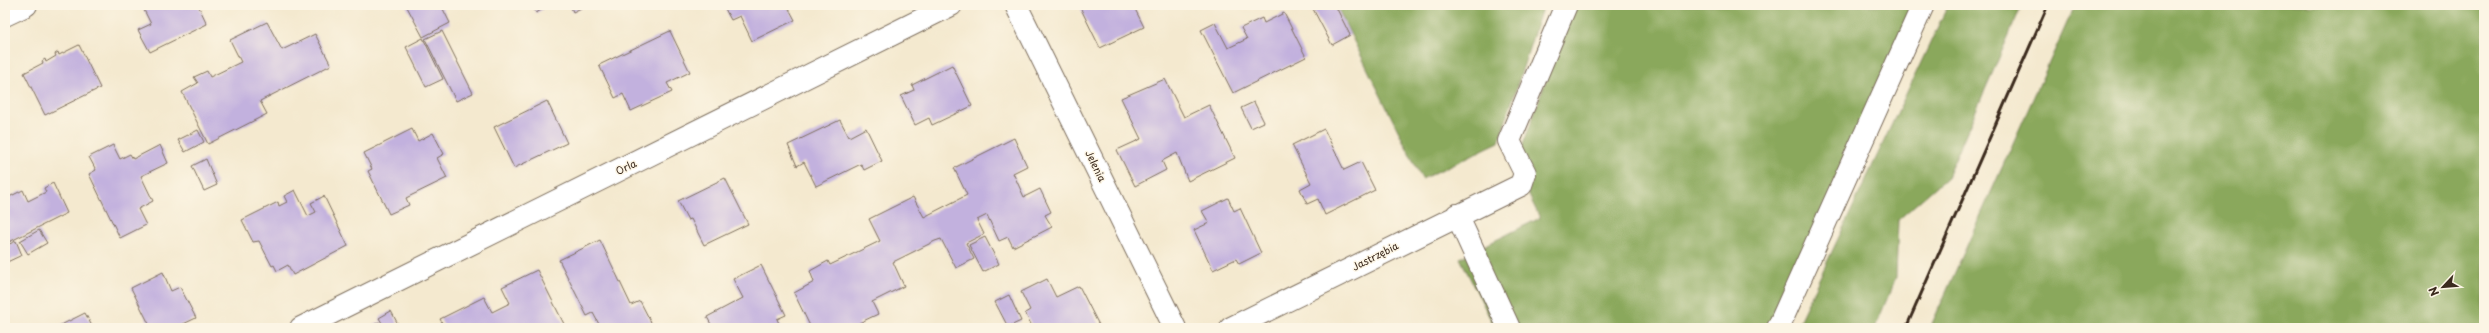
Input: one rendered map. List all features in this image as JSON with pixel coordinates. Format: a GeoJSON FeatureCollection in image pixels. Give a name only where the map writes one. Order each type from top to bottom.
{"type":"FeatureCollection","features":[{"type":"Feature","properties":{"kind":"street"},"geometry":{"type":"LineString","coordinates":[[5,15],[26,5]]}},
{"type":"Feature","properties":{"kind":"street","name":"Orla"},"geometry":{"type":"LineString","coordinates":[[301,328],[951,5]]}},
{"type":"Feature","properties":{"kind":"street","name":"Jelenia"},"geometry":{"type":"LineString","coordinates":[[1016,5],[1175,328]]}},
{"type":"Feature","properties":{"kind":"street","name":"Jastrzębia"},"geometry":{"type":"LineString","coordinates":[[1231,328],[1457,215],[1521,185],[1525,173],[1509,141],[1566,5]]}},
{"type":"Feature","properties":{"kind":"street"},"geometry":{"type":"LineString","coordinates":[[1778,328],[1923,5]]}},
{"type":"Feature","properties":{"kind":"street"},"geometry":{"type":"LineString","coordinates":[[1457,215],[1509,328]]}},
{"type":"Feature","properties":{"kind":"green space"},"geometry":{"type":"Polygon","coordinates":[[[1336,5],[1543,5],[1499,142],[1422,179],[1336,5]]]}},
{"type":"Feature","properties":{"kind":"green space"},"geometry":{"type":"Polygon","coordinates":[[[1573,5],[1920,5],[1768,328],[1495,328],[1460,258],[1540,218],[1515,167],[1573,5]]]}},
{"type":"Feature","properties":{"kind":"green space"},"geometry":{"type":"Polygon","coordinates":[[[1948,5],[2022,5],[1947,177],[1898,220],[1896,277],[1875,328],[1796,328],[1948,5]]]}},
{"type":"Feature","properties":{"kind":"green space"},"geometry":{"type":"Polygon","coordinates":[[[2075,5],[2484,5],[2484,328],[1930,328],[2075,5]]]}},
{"type":"Feature","properties":{"kind":"building"},"geometry":{"type":"Polygon","coordinates":[[[148,5],[198,5],[207,24],[150,52],[138,30],[151,24],[143,8],[148,5]]]}},
{"type":"Feature","properties":{"kind":"building"},"geometry":{"type":"Polygon","coordinates":[[[406,5],[441,5],[450,23],[423,37],[406,5]]]}},
{"type":"Feature","properties":{"kind":"building"},"geometry":{"type":"Polygon","coordinates":[[[532,5],[550,5],[536,13],[532,5]]]}},
{"type":"Feature","properties":{"kind":"building"},"geometry":{"type":"Polygon","coordinates":[[[570,5],[587,5],[573,12],[570,5]]]}},
{"type":"Feature","properties":{"kind":"building"},"geometry":{"type":"Polygon","coordinates":[[[723,5],[787,5],[795,20],[752,41],[740,16],[731,20],[723,5]]]}},
{"type":"Feature","properties":{"kind":"building"},"geometry":{"type":"Polygon","coordinates":[[[1079,5],[1133,5],[1144,27],[1100,48],[1079,5]]]}},
{"type":"Feature","properties":{"kind":"building"},"geometry":{"type":"Polygon","coordinates":[[[1316,5],[1335,5],[1350,35],[1332,45],[1312,7],[1316,5]]]}},
{"type":"Feature","properties":{"kind":"building"},"geometry":{"type":"Polygon","coordinates":[[[1284,13],[1306,57],[1233,93],[1201,30],[1215,23],[1228,48],[1247,39],[1241,28],[1262,18],[1264,23],[1284,13]]]}},
{"type":"Feature","properties":{"kind":"building"},"geometry":{"type":"Polygon","coordinates":[[[267,22],[282,50],[315,34],[331,65],[260,101],[267,114],[208,144],[182,92],[198,83],[194,77],[207,71],[210,77],[241,62],[230,40],[267,22]]]}},
{"type":"Feature","properties":{"kind":"building"},"geometry":{"type":"Polygon","coordinates":[[[442,31],[473,93],[456,101],[425,39],[442,31]]]}},
{"type":"Feature","properties":{"kind":"building"},"geometry":{"type":"Polygon","coordinates":[[[670,31],[690,72],[667,83],[672,92],[631,111],[623,94],[615,98],[599,65],[670,31]]]}},
{"type":"Feature","properties":{"kind":"building"},"geometry":{"type":"Polygon","coordinates":[[[423,38],[443,79],[426,87],[406,47],[423,38]]]}},
{"type":"Feature","properties":{"kind":"building"},"geometry":{"type":"Polygon","coordinates":[[[79,45],[100,88],[45,115],[24,73],[43,63],[42,61],[45,59],[46,62],[56,56],[55,54],[58,52],[59,55],[79,45]]]}},
{"type":"Feature","properties":{"kind":"building"},"geometry":{"type":"Polygon","coordinates":[[[952,65],[972,106],[932,125],[929,118],[915,125],[901,96],[914,90],[912,85],[952,65]]]}},
{"type":"Feature","properties":{"kind":"building"},"geometry":{"type":"Polygon","coordinates":[[[1165,79],[1184,117],[1209,105],[1235,158],[1188,181],[1177,153],[1162,161],[1166,170],[1135,186],[1117,150],[1141,139],[1121,98],[1165,79]]]}},
{"type":"Feature","properties":{"kind":"building"},"geometry":{"type":"Polygon","coordinates":[[[547,101],[567,143],[514,168],[494,127],[547,101]]]}},
{"type":"Feature","properties":{"kind":"building"},"geometry":{"type":"Polygon","coordinates":[[[1254,102],[1264,122],[1251,128],[1241,108],[1254,102]]]}},
{"type":"Feature","properties":{"kind":"building"},"geometry":{"type":"Polygon","coordinates":[[[840,120],[849,137],[866,128],[882,161],[864,170],[861,164],[816,186],[804,162],[797,166],[788,145],[840,120]]]}},
{"type":"Feature","properties":{"kind":"building"},"geometry":{"type":"Polygon","coordinates":[[[412,129],[418,141],[433,133],[444,154],[437,158],[447,178],[406,198],[409,205],[389,214],[368,171],[372,169],[364,153],[412,129]]]}},
{"type":"Feature","properties":{"kind":"building"},"geometry":{"type":"Polygon","coordinates":[[[1324,129],[1344,170],[1361,162],[1375,190],[1325,215],[1318,199],[1307,204],[1300,189],[1311,183],[1292,145],[1324,129]]]}},
{"type":"Feature","properties":{"kind":"building"},"geometry":{"type":"Polygon","coordinates":[[[198,130],[204,142],[185,152],[178,140],[198,130]]]}},
{"type":"Feature","properties":{"kind":"building"},"geometry":{"type":"Polygon","coordinates":[[[1014,138],[1027,166],[1013,173],[1024,197],[1040,189],[1051,212],[1045,215],[1052,227],[1013,247],[1008,237],[999,241],[987,215],[977,220],[984,234],[966,243],[974,259],[956,268],[941,239],[935,241],[893,262],[904,286],[872,302],[878,314],[859,323],[861,328],[825,326],[811,328],[794,293],[814,282],[810,271],[828,261],[830,265],[880,241],[869,219],[913,197],[924,217],[967,195],[954,168],[1014,138]]]}},
{"type":"Feature","properties":{"kind":"building"},"geometry":{"type":"Polygon","coordinates":[[[113,145],[120,159],[130,154],[133,159],[160,145],[168,163],[141,176],[153,201],[138,209],[146,225],[120,238],[89,174],[96,170],[89,157],[113,145]]]}},
{"type":"Feature","properties":{"kind":"building"},"geometry":{"type":"Polygon","coordinates":[[[206,159],[217,185],[204,191],[192,166],[206,159]]]}},
{"type":"Feature","properties":{"kind":"building"},"geometry":{"type":"Polygon","coordinates":[[[725,178],[748,224],[704,245],[691,219],[688,220],[678,201],[725,178]]]}},
{"type":"Feature","properties":{"kind":"building"},"geometry":{"type":"Polygon","coordinates":[[[53,183],[67,213],[5,244],[5,199],[23,190],[28,201],[46,192],[44,188],[53,183]]]}},
{"type":"Feature","properties":{"kind":"building"},"geometry":{"type":"Polygon","coordinates":[[[295,190],[308,216],[316,212],[311,203],[324,196],[348,246],[293,275],[288,265],[277,271],[274,265],[272,266],[259,241],[253,242],[242,220],[278,202],[279,206],[287,202],[284,196],[295,190]]]}},
{"type":"Feature","properties":{"kind":"building"},"geometry":{"type":"Polygon","coordinates":[[[1228,198],[1234,211],[1240,208],[1261,253],[1239,264],[1236,259],[1213,270],[1194,230],[1209,223],[1202,211],[1228,198]]]}},
{"type":"Feature","properties":{"kind":"building"},"geometry":{"type":"Polygon","coordinates":[[[39,230],[47,243],[28,254],[20,241],[39,230]]]}},
{"type":"Feature","properties":{"kind":"building"},"geometry":{"type":"Polygon","coordinates":[[[985,237],[999,264],[983,272],[969,245],[985,237]]]}},
{"type":"Feature","properties":{"kind":"building"},"geometry":{"type":"Polygon","coordinates":[[[600,240],[631,305],[640,301],[654,328],[601,328],[593,313],[587,316],[559,260],[600,240]]]}},
{"type":"Feature","properties":{"kind":"building"},"geometry":{"type":"Polygon","coordinates":[[[16,241],[22,255],[5,263],[5,246],[16,241]]]}},
{"type":"Feature","properties":{"kind":"building"},"geometry":{"type":"Polygon","coordinates":[[[761,265],[786,315],[777,319],[781,328],[713,328],[707,317],[743,298],[733,279],[761,265]]]}},
{"type":"Feature","properties":{"kind":"building"},"geometry":{"type":"Polygon","coordinates":[[[537,270],[566,328],[445,328],[440,319],[484,297],[492,312],[510,303],[502,287],[537,270]]]}},
{"type":"Feature","properties":{"kind":"building"},"geometry":{"type":"Polygon","coordinates":[[[163,272],[171,291],[180,287],[196,318],[175,328],[151,328],[131,288],[163,272]]]}},
{"type":"Feature","properties":{"kind":"building"},"geometry":{"type":"Polygon","coordinates":[[[1047,279],[1056,297],[1079,286],[1100,327],[1033,328],[1025,313],[1030,310],[1021,292],[1047,279]]]}},
{"type":"Feature","properties":{"kind":"building"},"geometry":{"type":"Polygon","coordinates":[[[1009,295],[1021,321],[1008,327],[995,302],[1009,295]]]}},
{"type":"Feature","properties":{"kind":"building"},"geometry":{"type":"Polygon","coordinates":[[[391,311],[400,328],[385,328],[379,318],[391,311]]]}},
{"type":"Feature","properties":{"kind":"building"},"geometry":{"type":"Polygon","coordinates":[[[85,313],[93,328],[55,328],[85,313]]]}},
{"type":"Feature","properties":{"kind":"building"},"geometry":{"type":"Polygon","coordinates":[[[379,322],[382,328],[369,328],[379,322]]]}},
{"type":"Feature","properties":{"kind":"railway"},"geometry":{"type":"LineString","coordinates":[[1906,328],[2048,5]]}}]}
